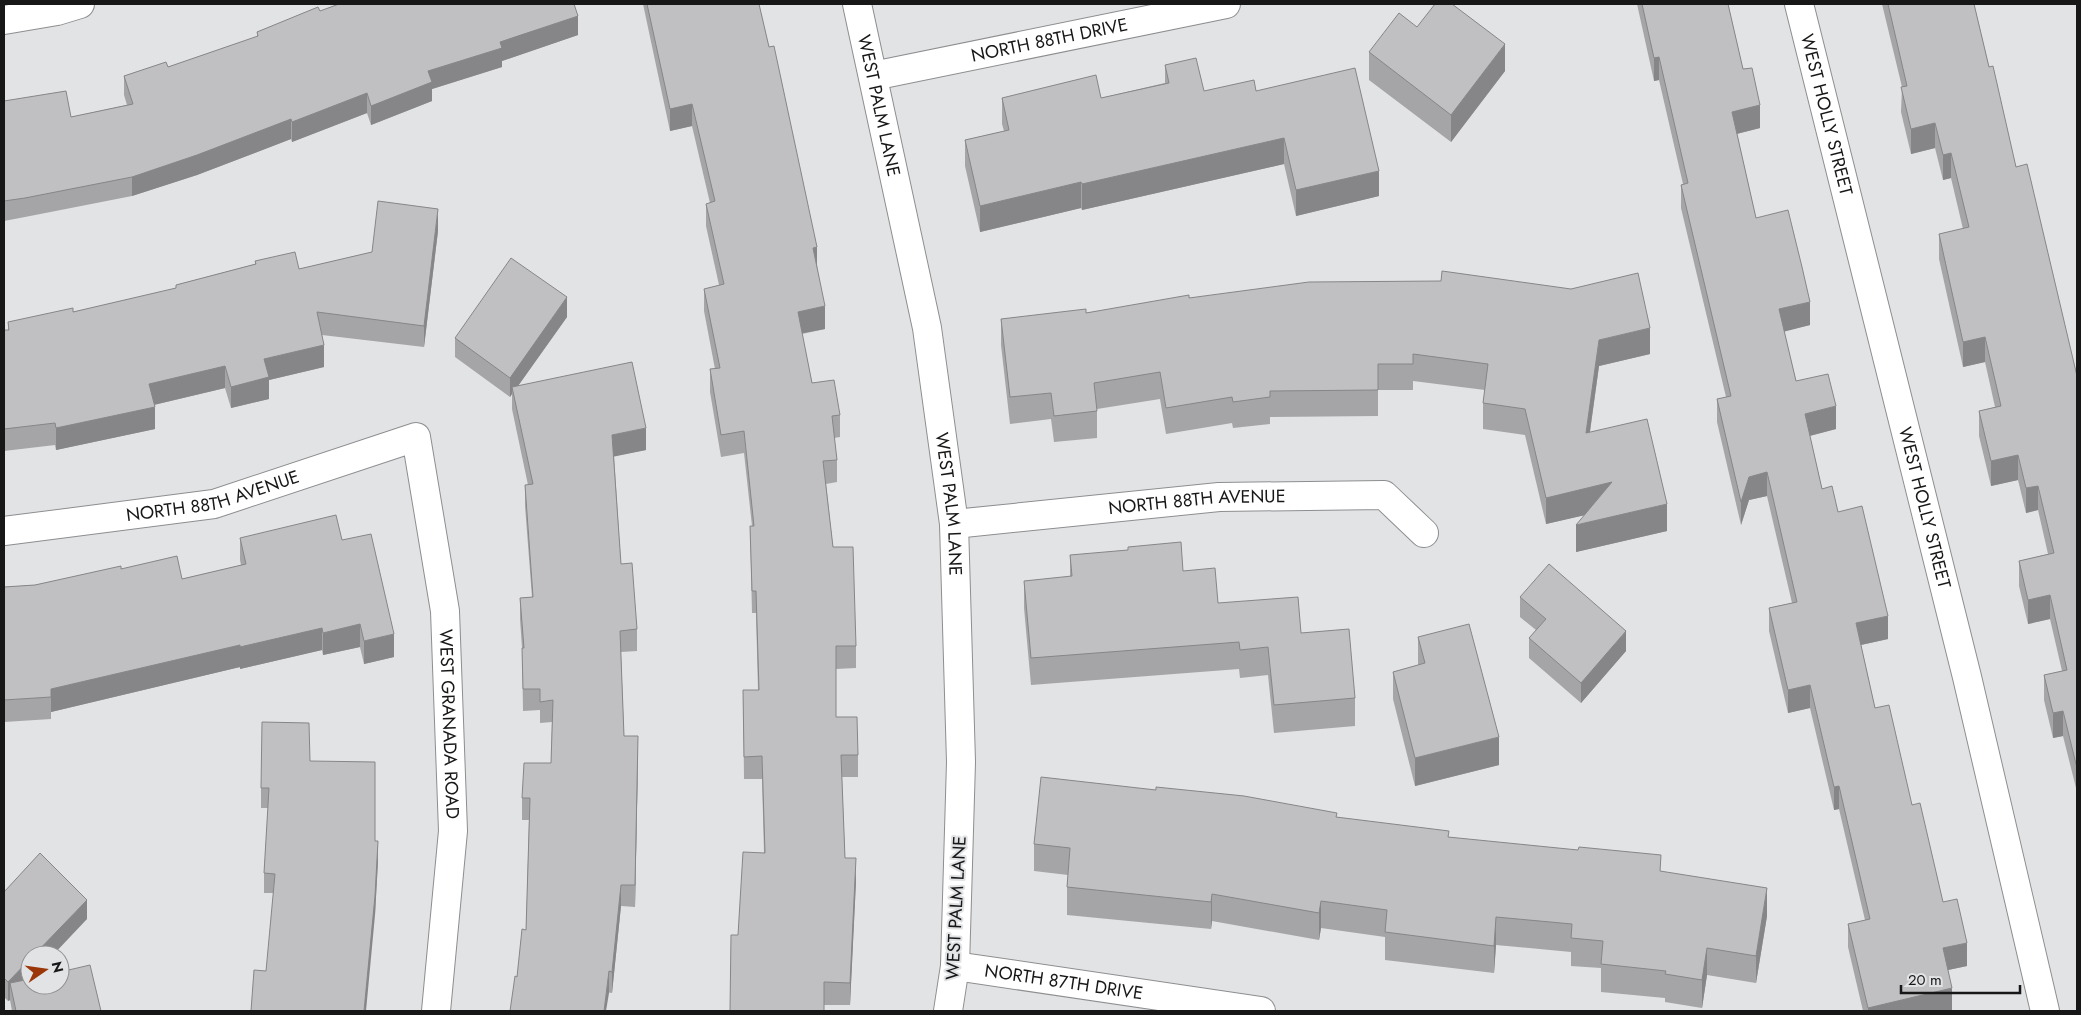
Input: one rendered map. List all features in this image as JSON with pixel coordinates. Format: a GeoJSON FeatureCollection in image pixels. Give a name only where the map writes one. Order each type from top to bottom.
{"type":"FeatureCollection","features":[{"type":"Feature","properties":{"kind":"street"},"geometry":{"type":"LineString","coordinates":[[4,20],[57,11],[80,4]]}},
{"type":"Feature","properties":{"kind":"street","name":"WEST PALM LANE"},"geometry":{"type":"LineString","coordinates":[[857,4],[927,328],[954,524],[961,762],[955,966],[948,1011]]}},
{"type":"Feature","properties":{"kind":"street","name":"NORTH 88TH DRIVE"},"geometry":{"type":"LineString","coordinates":[[873,76],[1226,4]]}},
{"type":"Feature","properties":{"kind":"street","name":"WEST HOLLY STREET"},"geometry":{"type":"LineString","coordinates":[[1799,4],[1967,677],[2045,1011]]}},
{"type":"Feature","properties":{"kind":"street","name":"NORTH 88TH AVENUE"},"geometry":{"type":"LineString","coordinates":[[4,531],[214,504],[416,437]]}},
{"type":"Feature","properties":{"kind":"street","name":"WEST GRANADA ROAD"},"geometry":{"type":"LineString","coordinates":[[416,437],[445,611],[453,831],[436,1011]]}},
{"type":"Feature","properties":{"kind":"street","name":"NORTH 88TH AVENUE"},"geometry":{"type":"LineString","coordinates":[[954,524],[1219,497],[1384,495],[1424,533]]}},
{"type":"Feature","properties":{"kind":"street","name":"NORTH 87TH DRIVE"},"geometry":{"type":"LineString","coordinates":[[955,966],[1261,1011]]}},
{"type":"Feature","properties":{"kind":"building"},"geometry":{"type":"Polygon","coordinates":[[[339,4],[574,4],[578,16],[500,42],[502,48],[428,71],[432,82],[371,106],[367,93],[292,122],[291,119],[197,155],[132,177],[4,201],[4,101],[66,91],[71,117],[133,104],[124,76],[166,62],[168,67],[258,36],[257,32],[318,7],[320,11],[339,4]]]}},
{"type":"Feature","properties":{"kind":"building"},"geometry":{"type":"Polygon","coordinates":[[[647,4],[759,4],[769,47],[774,46],[817,247],[813,248],[825,306],[798,312],[812,383],[834,380],[840,415],[832,416],[837,460],[823,461],[833,547],[853,547],[856,646],[836,646],[836,717],[857,717],[858,755],[841,755],[845,858],[856,858],[850,983],[824,982],[824,1011],[730,1011],[731,935],[738,935],[743,852],[765,853],[762,756],[744,757],[743,690],[759,690],[756,591],[752,591],[750,526],[754,526],[744,431],[721,435],[710,369],[720,368],[704,289],[724,284],[706,204],[715,201],[692,104],[670,109],[647,4]]]}},
{"type":"Feature","properties":{"kind":"building"},"geometry":{"type":"Polygon","coordinates":[[[1435,4],[1452,4],[1505,44],[1451,115],[1369,52],[1399,13],[1417,27],[1435,4]]]}},
{"type":"Feature","properties":{"kind":"building"},"geometry":{"type":"Polygon","coordinates":[[[1642,4],[1728,4],[1743,69],[1752,68],[1760,105],[1732,112],[1756,218],[1788,210],[1810,302],[1779,309],[1796,381],[1828,374],[1836,406],[1805,414],[1822,489],[1832,486],[1838,512],[1862,506],[1888,616],[1856,623],[1875,708],[1889,705],[1912,805],[1920,803],[1943,902],[1957,899],[1967,943],[1943,948],[1952,988],[1868,1008],[1848,924],[1870,919],[1839,786],[1834,787],[1810,685],[1788,690],[1769,608],[1797,602],[1767,472],[1749,477],[1741,502],[1717,399],[1731,396],[1681,185],[1688,183],[1659,57],[1654,58],[1642,4]]]}},
{"type":"Feature","properties":{"kind":"building"},"geometry":{"type":"Polygon","coordinates":[[[1888,4],[1974,4],[1989,67],[1993,66],[2016,167],[2027,164],[2077,376],[2077,768],[2063,711],[2053,713],[2044,675],[2067,670],[2050,595],[2028,600],[2019,561],[2054,553],[2038,486],[2026,488],[2018,455],[1991,461],[1979,411],[2001,406],[1985,337],[1963,342],[1939,234],[1969,227],[1951,153],[1943,155],[1935,123],[1911,129],[1901,87],[1907,86],[1888,4]]]}},
{"type":"Feature","properties":{"kind":"building"},"geometry":{"type":"Polygon","coordinates":[[[1196,58],[1204,91],[1254,80],[1256,91],[1355,68],[1379,171],[1296,190],[1284,138],[980,206],[965,140],[1009,130],[1002,98],[1096,75],[1101,98],[1169,83],[1165,65],[1196,58]]]}},
{"type":"Feature","properties":{"kind":"building"},"geometry":{"type":"Polygon","coordinates":[[[378,201],[438,209],[424,326],[317,312],[324,345],[264,359],[269,377],[231,387],[225,366],[149,384],[155,407],[56,428],[55,423],[4,429],[4,330],[9,330],[8,322],[73,308],[73,312],[176,288],[176,285],[256,264],[255,261],[295,252],[299,269],[372,252],[378,201]]]}},
{"type":"Feature","properties":{"kind":"building"},"geometry":{"type":"Polygon","coordinates":[[[511,258],[567,297],[510,378],[455,338],[511,258]]]}},
{"type":"Feature","properties":{"kind":"building"},"geometry":{"type":"Polygon","coordinates":[[[1442,271],[1571,289],[1638,273],[1650,328],[1599,340],[1586,433],[1647,419],[1667,504],[1576,525],[1612,482],[1546,498],[1525,409],[1483,403],[1488,364],[1413,354],[1413,364],[1378,364],[1378,390],[1270,391],[1270,397],[1233,402],[1232,397],[1166,408],[1160,372],[1094,383],[1097,411],[1054,416],[1051,393],[1010,397],[1001,319],[1086,309],[1086,313],[1189,295],[1189,298],[1309,282],[1441,281],[1442,271]]]}},
{"type":"Feature","properties":{"kind":"building"},"geometry":{"type":"Polygon","coordinates":[[[632,362],[646,428],[612,435],[621,564],[632,563],[637,629],[620,631],[624,736],[638,736],[635,885],[621,885],[612,972],[609,971],[604,1011],[510,1011],[515,976],[517,977],[522,929],[526,930],[530,798],[522,798],[524,763],[551,763],[553,700],[540,702],[540,689],[523,689],[522,648],[524,648],[520,598],[533,597],[525,485],[533,484],[512,387],[632,362]]]}},
{"type":"Feature","properties":{"kind":"building"},"geometry":{"type":"Polygon","coordinates":[[[336,515],[342,540],[371,534],[394,634],[364,641],[360,624],[323,633],[322,628],[51,689],[51,697],[4,700],[4,587],[35,585],[121,566],[121,569],[177,556],[182,579],[246,564],[240,538],[336,515]]]}},
{"type":"Feature","properties":{"kind":"building"},"geometry":{"type":"Polygon","coordinates":[[[1181,542],[1183,571],[1215,568],[1218,603],[1298,597],[1301,633],[1349,629],[1355,698],[1274,705],[1268,647],[1240,650],[1239,642],[1031,658],[1024,581],[1072,576],[1070,555],[1128,550],[1128,547],[1181,542]]]}},
{"type":"Feature","properties":{"kind":"building"},"geometry":{"type":"Polygon","coordinates":[[[1549,564],[1626,631],[1581,683],[1529,638],[1546,619],[1520,597],[1549,564]]]}},
{"type":"Feature","properties":{"kind":"building"},"geometry":{"type":"Polygon","coordinates":[[[1469,624],[1499,737],[1415,758],[1393,672],[1425,663],[1418,637],[1469,624]]]}},
{"type":"Feature","properties":{"kind":"building"},"geometry":{"type":"Polygon","coordinates":[[[262,722],[309,723],[310,761],[375,762],[375,841],[378,841],[375,896],[364,1011],[251,1011],[254,970],[266,971],[275,874],[264,873],[269,788],[261,788],[262,722]]]}},
{"type":"Feature","properties":{"kind":"building"},"geometry":{"type":"Polygon","coordinates":[[[1041,777],[1156,790],[1156,787],[1244,796],[1337,813],[1336,817],[1449,831],[1448,837],[1578,850],[1579,847],[1661,855],[1660,871],[1767,888],[1756,956],[1707,948],[1702,980],[1665,974],[1666,971],[1601,964],[1603,941],[1571,938],[1572,924],[1496,917],[1494,946],[1385,932],[1387,910],[1321,901],[1319,913],[1212,894],[1211,902],[1067,887],[1070,848],[1034,844],[1041,777]]]}},
{"type":"Feature","properties":{"kind":"building"},"geometry":{"type":"Polygon","coordinates":[[[40,853],[87,900],[44,945],[20,945],[20,969],[8,982],[4,978],[4,892],[40,853]]]}},
{"type":"Feature","properties":{"kind":"building"},"geometry":{"type":"Polygon","coordinates":[[[90,965],[101,1011],[16,1011],[10,983],[20,981],[20,995],[70,995],[70,970],[90,965]]]}}]}
